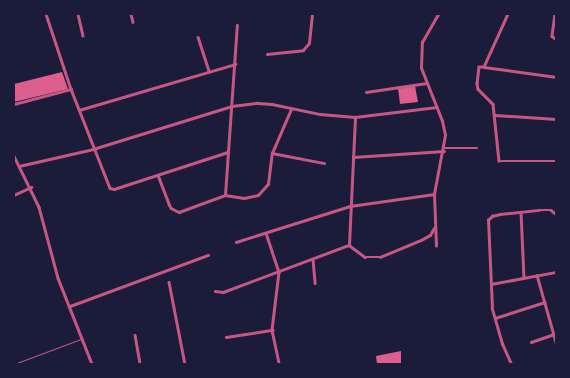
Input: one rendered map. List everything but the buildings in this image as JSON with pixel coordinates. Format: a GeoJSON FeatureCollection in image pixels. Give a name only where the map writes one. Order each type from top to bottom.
{"type":"FeatureCollection","features":[{"type":"Feature","properties":{"kind":"street"},"geometry":{"type":"LineString","coordinates":[[46,14],[93,149],[110,188],[114,189],[228,152]]}},
{"type":"Feature","properties":{"kind":"street"},"geometry":{"type":"LineString","coordinates":[[78,14],[83,35]]}},
{"type":"Feature","properties":{"kind":"street"},"geometry":{"type":"LineString","coordinates":[[131,14],[133,22]]}},
{"type":"Feature","properties":{"kind":"street"},"geometry":{"type":"LineString","coordinates":[[267,54],[300,51],[307,47],[310,39],[312,14]]}},
{"type":"Feature","properties":{"kind":"street"},"geometry":{"type":"LineString","coordinates":[[436,246],[434,194],[444,150],[445,135],[421,68],[422,42],[438,14]]}},
{"type":"Feature","properties":{"kind":"street"},"geometry":{"type":"LineString","coordinates":[[484,67],[508,14]]}},
{"type":"Feature","properties":{"kind":"street"},"geometry":{"type":"LineString","coordinates":[[555,14],[552,36],[556,39]]}},
{"type":"Feature","properties":{"kind":"street"},"geometry":{"type":"LineString","coordinates":[[225,195],[237,25]]}},
{"type":"Feature","properties":{"kind":"street"},"geometry":{"type":"LineString","coordinates":[[198,37],[208,71]]}},
{"type":"Feature","properties":{"kind":"street"},"geometry":{"type":"LineString","coordinates":[[79,110],[235,64]]}},
{"type":"Feature","properties":{"kind":"street"},"geometry":{"type":"LineString","coordinates":[[556,77],[479,67],[476,84],[493,103],[500,163],[556,161]]}},
{"type":"Feature","properties":{"kind":"street"},"geometry":{"type":"LineString","coordinates":[[366,92],[426,83]]}},
{"type":"Feature","properties":{"kind":"street"},"geometry":{"type":"LineString","coordinates":[[14,104],[71,89]]}},
{"type":"Feature","properties":{"kind":"street"},"geometry":{"type":"LineString","coordinates":[[19,166],[93,149],[232,106],[258,103],[320,114],[355,117],[436,107]]}},
{"type":"Feature","properties":{"kind":"street"},"geometry":{"type":"LineString","coordinates":[[158,175],[168,204],[175,210],[184,211],[225,195],[244,198],[262,192],[268,184],[272,153],[291,109]]}},
{"type":"Feature","properties":{"kind":"street"},"geometry":{"type":"LineString","coordinates":[[495,115],[556,119]]}},
{"type":"Feature","properties":{"kind":"street"},"geometry":{"type":"LineString","coordinates":[[350,245],[350,206],[355,117]]}},
{"type":"Feature","properties":{"kind":"street"},"geometry":{"type":"LineString","coordinates":[[353,157],[477,148]]}},
{"type":"Feature","properties":{"kind":"street"},"geometry":{"type":"LineString","coordinates":[[272,153],[324,163]]}},
{"type":"Feature","properties":{"kind":"street"},"geometry":{"type":"LineString","coordinates":[[14,156],[40,207],[58,278],[92,364]]}},
{"type":"Feature","properties":{"kind":"street"},"geometry":{"type":"LineString","coordinates":[[14,196],[31,187]]}},
{"type":"Feature","properties":{"kind":"street"},"geometry":{"type":"LineString","coordinates":[[236,242],[350,206],[434,194]]}},
{"type":"Feature","properties":{"kind":"street"},"geometry":{"type":"LineString","coordinates":[[520,212],[524,277]]}},
{"type":"Feature","properties":{"kind":"street"},"geometry":{"type":"LineString","coordinates":[[511,364],[502,344],[495,318],[491,284],[488,220],[495,215],[520,212],[555,212]]}},
{"type":"Feature","properties":{"kind":"street"},"geometry":{"type":"LineString","coordinates":[[350,245],[365,257],[380,257],[422,240],[430,235],[434,228]]}},
{"type":"Feature","properties":{"kind":"street"},"geometry":{"type":"LineString","coordinates":[[266,233],[280,272],[272,330],[278,364]]}},
{"type":"Feature","properties":{"kind":"street"},"geometry":{"type":"LineString","coordinates":[[215,291],[223,292],[350,245]]}},
{"type":"Feature","properties":{"kind":"street"},"geometry":{"type":"LineString","coordinates":[[70,306],[208,255]]}},
{"type":"Feature","properties":{"kind":"street"},"geometry":{"type":"LineString","coordinates":[[313,259],[315,283]]}},
{"type":"Feature","properties":{"kind":"street"},"geometry":{"type":"LineString","coordinates":[[491,284],[556,272]]}},
{"type":"Feature","properties":{"kind":"street"},"geometry":{"type":"LineString","coordinates":[[537,275],[556,342]]}},
{"type":"Feature","properties":{"kind":"street"},"geometry":{"type":"LineString","coordinates":[[169,282],[185,364]]}},
{"type":"Feature","properties":{"kind":"street"},"geometry":{"type":"LineString","coordinates":[[495,318],[545,302]]}},
{"type":"Feature","properties":{"kind":"street"},"geometry":{"type":"LineString","coordinates":[[226,337],[272,330]]}},
{"type":"Feature","properties":{"kind":"street"},"geometry":{"type":"LineString","coordinates":[[531,342],[554,334]]}},
{"type":"Feature","properties":{"kind":"street"},"geometry":{"type":"LineString","coordinates":[[135,335],[140,364]]}},
{"type":"Feature","properties":{"kind":"lane"},"geometry":{"type":"LineString","coordinates":[[14,364],[82,338]]}}]}
